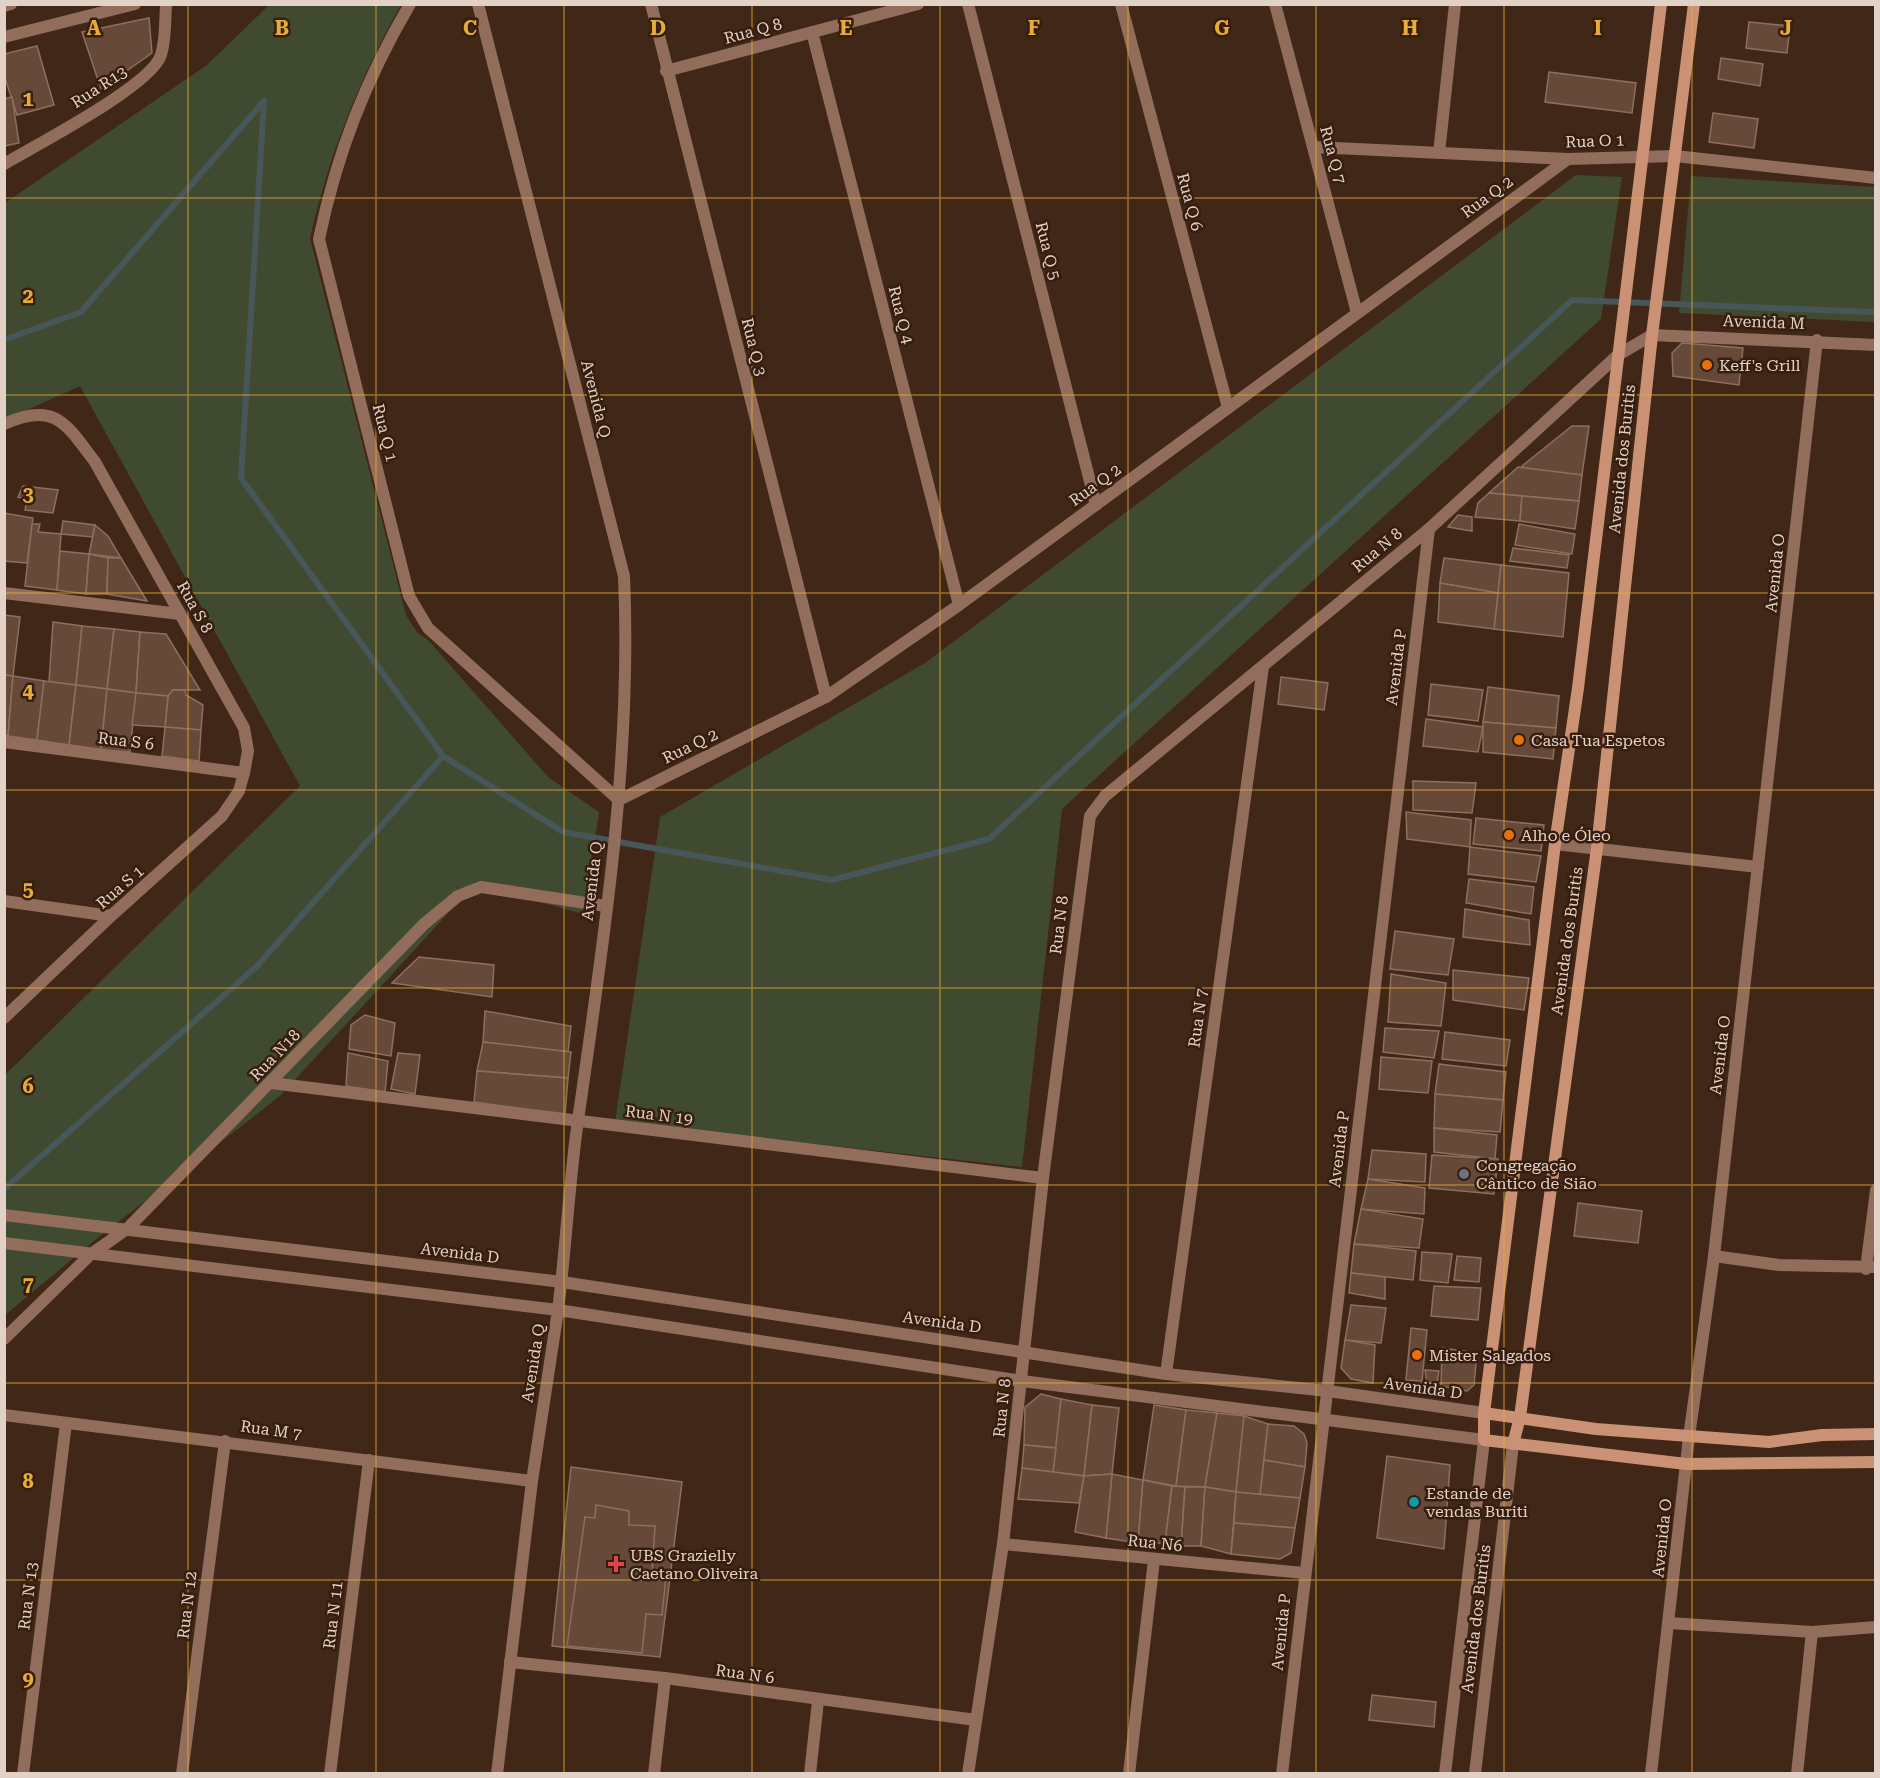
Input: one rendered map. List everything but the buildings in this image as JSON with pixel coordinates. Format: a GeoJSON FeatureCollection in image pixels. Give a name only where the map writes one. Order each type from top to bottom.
{"type":"FeatureCollection","features":[{"type":"Feature","properties":{"kind":"main road","name":"Avenida dos Buritis"},"geometry":{"type":"LineString","coordinates":[[1484,1440],[1484,1413],[1555,844],[1578,688],[1644,155],[1660,4]]}},
{"type":"Feature","properties":{"kind":"main road","name":"Avenida dos Buritis"},"geometry":{"type":"LineString","coordinates":[[1513,1444],[1520,1417],[1597,848],[1657,290],[1694,4]]}},
{"type":"Feature","properties":{"kind":"main road","name":"Avenida D"},"geometry":{"type":"LineString","coordinates":[[1484,1413],[1596,1429],[1769,1442],[1822,1435],[1875,1434]]}},
{"type":"Feature","properties":{"kind":"main road"},"geometry":{"type":"LineString","coordinates":[[1484,1440],[1686,1464],[1875,1461]]}},
{"type":"Feature","properties":{"kind":"street"},"geometry":{"type":"LineString","coordinates":[[4,6],[11,4]]}},
{"type":"Feature","properties":{"kind":"street"},"geometry":{"type":"LineString","coordinates":[[4,37],[135,4]]}},
{"type":"Feature","properties":{"kind":"street","name":"Rua R13"},"geometry":{"type":"LineString","coordinates":[[4,164],[100,107],[143,78],[160,57],[166,4]]}},
{"type":"Feature","properties":{"kind":"street","name":"Rua Q 1"},"geometry":{"type":"LineString","coordinates":[[410,4],[383,50],[352,122],[331,180],[319,239],[409,596],[428,628],[619,800]]}},
{"type":"Feature","properties":{"kind":"street","name":"Avenida Q"},"geometry":{"type":"LineString","coordinates":[[478,4],[624,576],[627,644],[619,800],[592,1029],[578,1122],[558,1310],[532,1481],[497,1773]]}},
{"type":"Feature","properties":{"kind":"street","name":"Rua Q 3"},"geometry":{"type":"LineString","coordinates":[[651,4],[826,697]]}},
{"type":"Feature","properties":{"kind":"street","name":"Rua Q 8"},"geometry":{"type":"LineString","coordinates":[[666,70],[918,4]]}},
{"type":"Feature","properties":{"kind":"street","name":"Rua Q 5"},"geometry":{"type":"LineString","coordinates":[[968,4],[1096,505]]}},
{"type":"Feature","properties":{"kind":"street","name":"Rua Q 6"},"geometry":{"type":"LineString","coordinates":[[1121,4],[1228,408]]}},
{"type":"Feature","properties":{"kind":"street","name":"Rua Q 7"},"geometry":{"type":"LineString","coordinates":[[1275,4],[1357,313]]}},
{"type":"Feature","properties":{"kind":"street"},"geometry":{"type":"LineString","coordinates":[[1439,153],[1455,4]]}},
{"type":"Feature","properties":{"kind":"street","name":"Rua Q 4"},"geometry":{"type":"LineString","coordinates":[[812,32],[959,605]]}},
{"type":"Feature","properties":{"kind":"street","name":"Rua O 1"},"geometry":{"type":"LineString","coordinates":[[1314,147],[1568,159],[1644,155],[1674,156],[1875,178]]}},
{"type":"Feature","properties":{"kind":"street","name":"Rua Q 2"},"geometry":{"type":"LineString","coordinates":[[619,800],[826,697],[959,605],[1568,159]]}},
{"type":"Feature","properties":{"kind":"street","name":"Rua N 8"},"geometry":{"type":"LineString","coordinates":[[968,1773],[1003,1544],[1043,1178],[1090,816],[1105,796],[1429,529],[1618,355],[1652,336]]}},
{"type":"Feature","properties":{"kind":"street","name":"Avenida M"},"geometry":{"type":"LineString","coordinates":[[1652,336],[1817,340],[1875,345]]}},
{"type":"Feature","properties":{"kind":"street","name":"Avenida O"},"geometry":{"type":"LineString","coordinates":[[1651,1773],[1689,1437],[1714,1256],[1817,340]]}},
{"type":"Feature","properties":{"kind":"street","name":"Rua S 8"},"geometry":{"type":"LineString","coordinates":[[4,424],[22,416],[41,414],[57,417],[71,429],[95,462],[244,728],[248,751],[244,772]]}},
{"type":"Feature","properties":{"kind":"street","name":"Avenida P"},"geometry":{"type":"LineString","coordinates":[[1282,1773],[1429,529]]}},
{"type":"Feature","properties":{"kind":"street"},"geometry":{"type":"LineString","coordinates":[[4,593],[180,614]]}},
{"type":"Feature","properties":{"kind":"street","name":"Rua N 7"},"geometry":{"type":"LineString","coordinates":[[1166,1374],[1263,667]]}},
{"type":"Feature","properties":{"kind":"street","name":"Rua S 6"},"geometry":{"type":"LineString","coordinates":[[4,742],[244,772]]}},
{"type":"Feature","properties":{"kind":"street","name":"Rua S 1"},"geometry":{"type":"LineString","coordinates":[[4,1018],[111,916],[222,816],[239,791],[244,772]]}},
{"type":"Feature","properties":{"kind":"street"},"geometry":{"type":"LineString","coordinates":[[1555,844],[1758,867]]}},
{"type":"Feature","properties":{"kind":"street","name":"Rua N18"},"geometry":{"type":"LineString","coordinates":[[4,1339],[90,1255],[128,1228],[424,924],[465,891],[481,886],[606,906]]}},
{"type":"Feature","properties":{"kind":"street"},"geometry":{"type":"LineString","coordinates":[[4,901],[111,916]]}},
{"type":"Feature","properties":{"kind":"street","name":"Rua N 19"},"geometry":{"type":"LineString","coordinates":[[271,1083],[1043,1178]]}},
{"type":"Feature","properties":{"kind":"street"},"geometry":{"type":"LineString","coordinates":[[1714,1256],[1779,1265],[1871,1268],[1875,1190]]}},
{"type":"Feature","properties":{"kind":"street","name":"Avenida D"},"geometry":{"type":"LineString","coordinates":[[4,1215],[128,1228],[561,1282],[1166,1374],[1328,1391],[1484,1413]]}},
{"type":"Feature","properties":{"kind":"street"},"geometry":{"type":"LineString","coordinates":[[4,1243],[558,1310],[1022,1381],[1484,1440]]}},
{"type":"Feature","properties":{"kind":"street","name":"Rua M 7"},"geometry":{"type":"LineString","coordinates":[[4,1415],[532,1481]]}},
{"type":"Feature","properties":{"kind":"street","name":"Rua N 13"},"geometry":{"type":"LineString","coordinates":[[23,1773],[66,1423]]}},
{"type":"Feature","properties":{"kind":"street","name":"Avenida dos Buritis"},"geometry":{"type":"LineString","coordinates":[[1445,1773],[1484,1440]]}},
{"type":"Feature","properties":{"kind":"street","name":"Rua N 12"},"geometry":{"type":"LineString","coordinates":[[182,1773],[225,1441]]}},
{"type":"Feature","properties":{"kind":"street","name":"Avenida dos Buritis"},"geometry":{"type":"LineString","coordinates":[[1474,1773],[1513,1444]]}},
{"type":"Feature","properties":{"kind":"street","name":"Rua N 11"},"geometry":{"type":"LineString","coordinates":[[330,1773],[369,1460]]}},
{"type":"Feature","properties":{"kind":"street","name":"Rua N6"},"geometry":{"type":"LineString","coordinates":[[1003,1544],[1304,1574]]}},
{"type":"Feature","properties":{"kind":"street"},"geometry":{"type":"LineString","coordinates":[[1129,1773],[1154,1560]]}},
{"type":"Feature","properties":{"kind":"street"},"geometry":{"type":"LineString","coordinates":[[1669,1623],[1812,1632],[1875,1627]]}},
{"type":"Feature","properties":{"kind":"street"},"geometry":{"type":"LineString","coordinates":[[1797,1773],[1812,1632]]}},
{"type":"Feature","properties":{"kind":"street","name":"Rua N 6"},"geometry":{"type":"LineString","coordinates":[[510,1662],[665,1678],[818,1701],[976,1720]]}},
{"type":"Feature","properties":{"kind":"street"},"geometry":{"type":"LineString","coordinates":[[654,1773],[665,1678]]}},
{"type":"Feature","properties":{"kind":"street"},"geometry":{"type":"LineString","coordinates":[[810,1773],[818,1701]]}},
{"type":"Feature","properties":{"kind":"green space"},"geometry":{"type":"Polygon","coordinates":[[[269,5],[401,5],[371,62],[347,118],[327,176],[310,238],[406,615],[417,632],[430,642],[548,777],[599,812],[583,914],[475,884],[280,1096],[95,1240],[5,1315],[5,1075],[300,786],[80,386],[5,420],[5,203],[207,65],[269,5]]]}},
{"type":"Feature","properties":{"kind":"green space"},"geometry":{"type":"Polygon","coordinates":[[[1576,175],[1622,177],[1601,319],[1062,809],[1022,1167],[615,1122],[660,817],[925,663],[1576,175]]]}},
{"type":"Feature","properties":{"kind":"green space"},"geometry":{"type":"Polygon","coordinates":[[[1691,176],[1875,187],[1875,322],[1679,313],[1691,176]]]}},
{"type":"Feature","properties":{"kind":"waterway"},"geometry":{"type":"LineString","coordinates":[[264,101],[241,478],[443,756],[563,832],[832,880],[989,839],[1572,300],[1876,312]]}},
{"type":"Feature","properties":{"kind":"waterway"},"geometry":{"type":"LineString","coordinates":[[4,340],[81,312],[263,102]]}},
{"type":"Feature","properties":{"kind":"waterway"},"geometry":{"type":"LineString","coordinates":[[4,1189],[257,966],[443,756]]}},
{"type":"Feature","properties":{"kind":"place","name":"Keff's Grill"},"geometry":{"type":"Point","coordinates":[1707,365]}},
{"type":"Feature","properties":{"kind":"place","name":"Casa Tua Espetos"},"geometry":{"type":"Point","coordinates":[1519,740]}},
{"type":"Feature","properties":{"kind":"place","name":"Alho e Óleo"},"geometry":{"type":"Point","coordinates":[1509,835]}},
{"type":"Feature","properties":{"kind":"place","name":"Congregação Cântico de Sião"},"geometry":{"type":"Point","coordinates":[1464,1174]}},
{"type":"Feature","properties":{"kind":"place","name":"Mister Salgados"},"geometry":{"type":"Point","coordinates":[1417,1355]}},
{"type":"Feature","properties":{"kind":"place","name":"Estande de vendas Buriti"},"geometry":{"type":"Point","coordinates":[1414,1502]}},
{"type":"Feature","properties":{"kind":"place","name":"UBS Grazielly Caetano Oliveira"},"geometry":{"type":"Point","coordinates":[616,1564]}}]}
